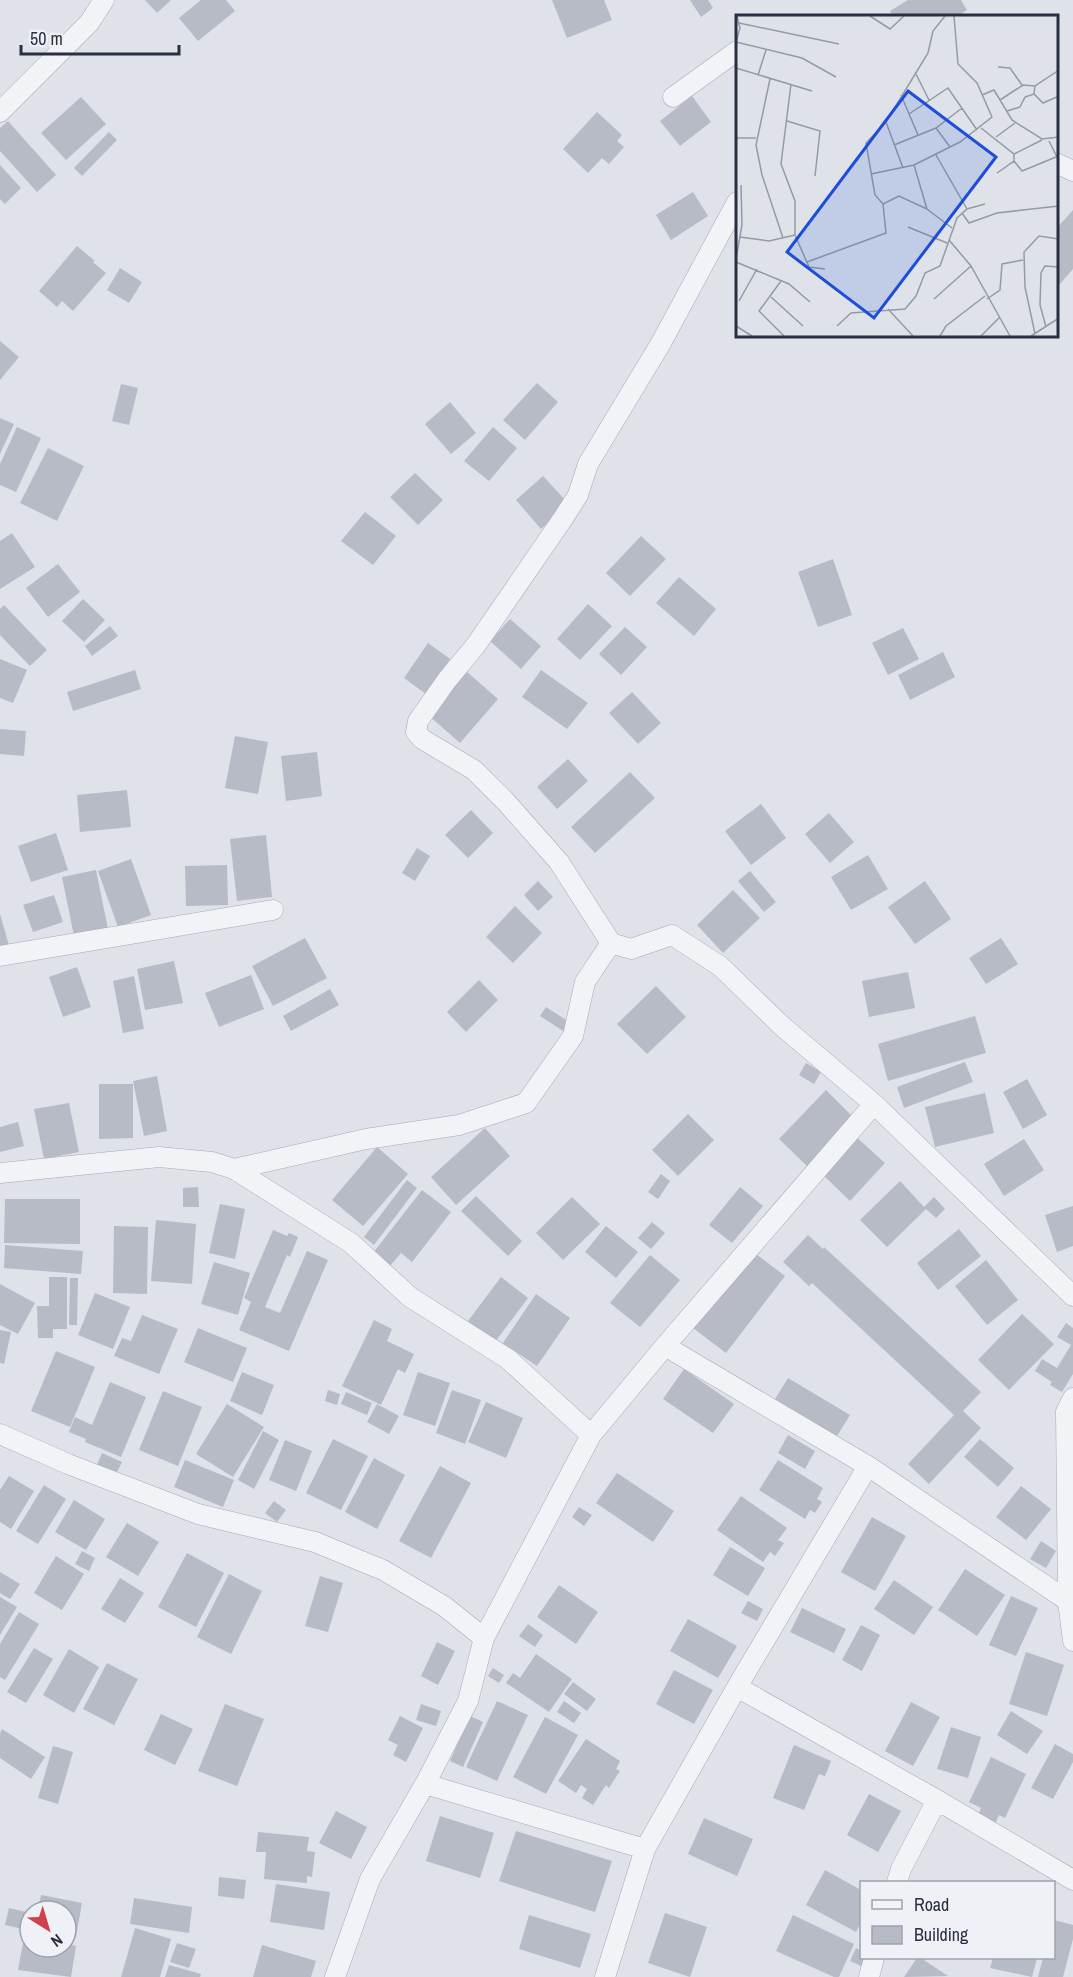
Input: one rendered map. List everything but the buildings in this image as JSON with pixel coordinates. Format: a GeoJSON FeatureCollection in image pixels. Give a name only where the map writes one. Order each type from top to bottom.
{"type":"FeatureCollection","features":[{"type":"Feature","properties":{"kind":"street"},"geometry":{"type":"LineString","coordinates":[[0,112],[89,23],[104,0]]}},
{"type":"Feature","properties":{"kind":"street"},"geometry":{"type":"LineString","coordinates":[[673,97],[736,52]]}},
{"type":"Feature","properties":{"kind":"street"},"geometry":{"type":"LineString","coordinates":[[1058,165],[1073,171]]}},
{"type":"Feature","properties":{"kind":"street"},"geometry":{"type":"LineString","coordinates":[[736,204],[661,343],[588,464],[578,495],[476,645],[447,680],[418,721],[416,732],[422,739],[474,770],[522,820],[559,862],[611,943],[631,950],[672,935],[720,966],[782,1026],[874,1104],[1073,1296]]}},
{"type":"Feature","properties":{"kind":"street"},"geometry":{"type":"LineString","coordinates":[[0,956],[273,910]]}},
{"type":"Feature","properties":{"kind":"street"},"geometry":{"type":"LineString","coordinates":[[234,1169],[366,1139],[459,1125],[526,1103],[573,1036],[585,982],[611,943]]}},
{"type":"Feature","properties":{"kind":"street"},"geometry":{"type":"LineString","coordinates":[[335,1977],[370,1879],[425,1784],[468,1701],[484,1638],[591,1435],[874,1104]]}},
{"type":"Feature","properties":{"kind":"street"},"geometry":{"type":"LineString","coordinates":[[0,1173],[159,1157],[212,1162],[234,1169],[351,1243],[410,1297],[508,1359],[591,1435]]}},
{"type":"Feature","properties":{"kind":"street"},"geometry":{"type":"LineString","coordinates":[[665,1346],[868,1466],[1068,1601]]}},
{"type":"Feature","properties":{"kind":"street"},"geometry":{"type":"LineString","coordinates":[[1073,1398],[1066,1412],[1068,1601],[1073,1641]]}},
{"type":"Feature","properties":{"kind":"street"},"geometry":{"type":"LineString","coordinates":[[0,1434],[68,1464],[198,1514],[315,1542],[383,1569],[444,1606],[484,1638]]}},
{"type":"Feature","properties":{"kind":"street"},"geometry":{"type":"LineString","coordinates":[[605,1977],[645,1849],[737,1687],[868,1466]]}},
{"type":"Feature","properties":{"kind":"street"},"geometry":{"type":"LineString","coordinates":[[737,1687],[938,1800],[1073,1880]]}},
{"type":"Feature","properties":{"kind":"street"},"geometry":{"type":"LineString","coordinates":[[425,1784],[645,1849]]}},
{"type":"Feature","properties":{"kind":"street"},"geometry":{"type":"LineString","coordinates":[[897,1881],[901,1869],[938,1800]]}},
{"type":"Feature","properties":{"kind":"street"},"geometry":{"type":"LineString","coordinates":[[869,1977],[874,1959]]}}]}
